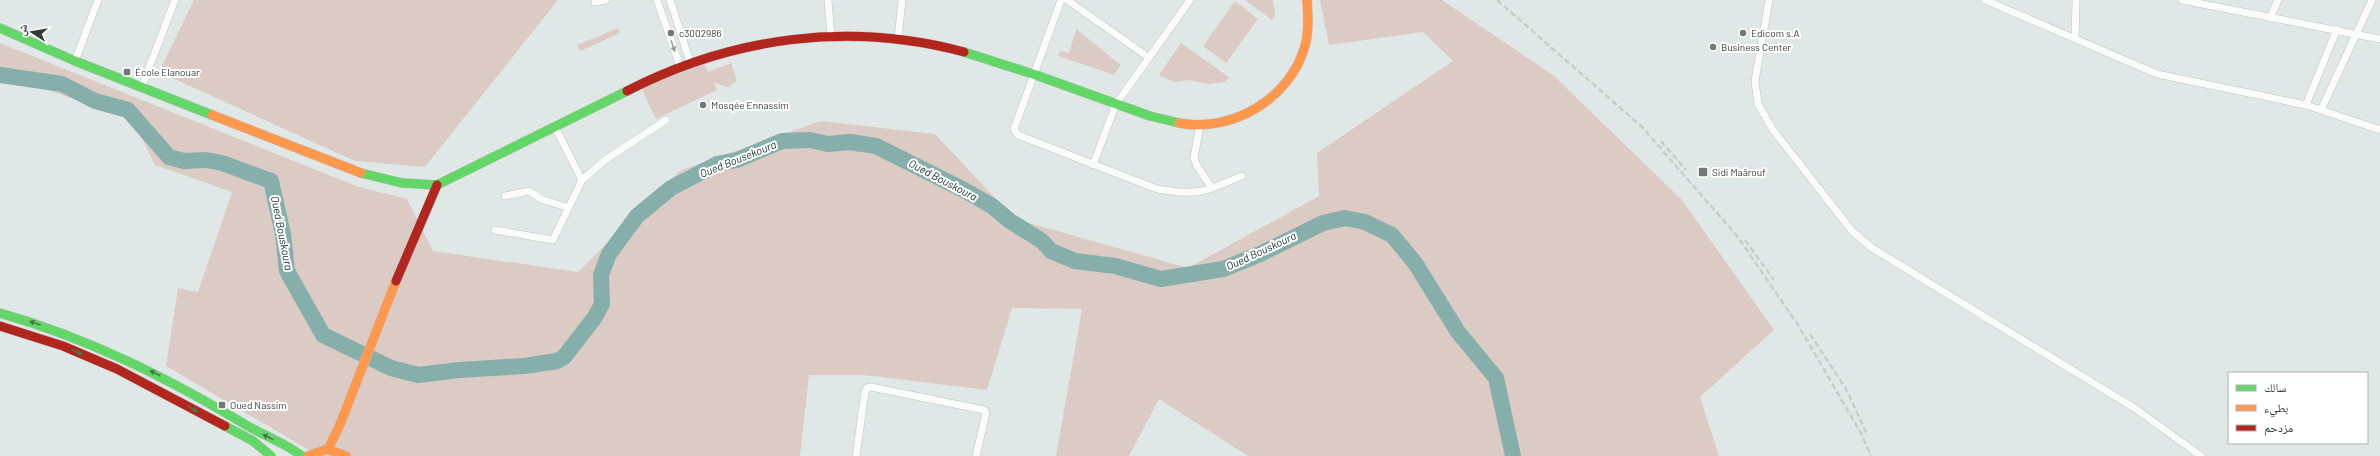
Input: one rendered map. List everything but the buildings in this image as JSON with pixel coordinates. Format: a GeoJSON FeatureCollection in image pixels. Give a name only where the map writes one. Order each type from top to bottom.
{"type":"FeatureCollection","features":[{"type":"Feature","properties":{"kind":"street"},"geometry":{"type":"LineString","coordinates":[[76,61],[98,0]]}},
{"type":"Feature","properties":{"kind":"street"},"geometry":{"type":"LineString","coordinates":[[142,86],[175,0]]}},
{"type":"Feature","properties":{"kind":"street"},"geometry":{"type":"LineString","coordinates":[[596,2],[606,0]]}},
{"type":"Feature","properties":{"kind":"street"},"geometry":{"type":"LineString","coordinates":[[657,0],[680,66]]}},
{"type":"Feature","properties":{"kind":"street"},"geometry":{"type":"LineString","coordinates":[[670,0],[690,62]]}},
{"type":"Feature","properties":{"kind":"street"},"geometry":{"type":"LineString","coordinates":[[828,0],[831,37]]}},
{"type":"Feature","properties":{"kind":"street"},"geometry":{"type":"LineString","coordinates":[[898,38],[902,0]]}},
{"type":"Feature","properties":{"kind":"street"},"geometry":{"type":"LineString","coordinates":[[1061,0],[1035,75],[1014,128],[1015,133],[1157,189],[1176,192],[1200,192],[1242,176]]}},
{"type":"Feature","properties":{"kind":"street"},"geometry":{"type":"LineString","coordinates":[[1067,0],[1148,57]]}},
{"type":"Feature","properties":{"kind":"street"},"geometry":{"type":"LineString","coordinates":[[1093,165],[1116,104],[1190,0]]}},
{"type":"Feature","properties":{"kind":"street"},"geometry":{"type":"LineString","coordinates":[[0,28],[76,61],[353,171],[402,183],[437,185],[690,62],[738,48],[770,42],[831,37],[898,38],[961,50],[1163,120],[1200,125],[1219,124],[1237,118],[1275,94],[1288,79],[1299,62],[1305,44],[1308,20],[1307,0]]}},
{"type":"Feature","properties":{"kind":"street"},"geometry":{"type":"LineString","coordinates":[[1769,0],[1755,81],[1758,104],[1773,130],[1852,231],[1872,248],[2136,409],[2201,456]]}},
{"type":"Feature","properties":{"kind":"street"},"geometry":{"type":"LineString","coordinates":[[1985,0],[2157,74],[2306,105],[2380,130]]}},
{"type":"Feature","properties":{"kind":"street"},"geometry":{"type":"LineString","coordinates":[[2075,39],[2076,0]]}},
{"type":"Feature","properties":{"kind":"street"},"geometry":{"type":"LineString","coordinates":[[2182,0],[2217,4],[2270,18],[2337,29],[2380,39]]}},
{"type":"Feature","properties":{"kind":"street"},"geometry":{"type":"LineString","coordinates":[[2270,18],[2278,0]]}},
{"type":"Feature","properties":{"kind":"street"},"geometry":{"type":"LineString","coordinates":[[2321,110],[2372,0]]}},
{"type":"Feature","properties":{"kind":"street"},"geometry":{"type":"LineString","coordinates":[[2306,105],[2337,29]]}},
{"type":"Feature","properties":{"kind":"street"},"geometry":{"type":"LineString","coordinates":[[495,230],[553,240],[582,180],[605,160],[666,120]]}},
{"type":"Feature","properties":{"kind":"street"},"geometry":{"type":"LineString","coordinates":[[1200,125],[1194,158],[1197,166],[1212,188]]}},
{"type":"Feature","properties":{"kind":"street"},"geometry":{"type":"LineString","coordinates":[[555,127],[582,180]]}},
{"type":"Feature","properties":{"kind":"street"},"geometry":{"type":"LineString","coordinates":[[328,449],[336,434],[374,334],[437,185]]}},
{"type":"Feature","properties":{"kind":"street"},"geometry":{"type":"LineString","coordinates":[[505,196],[528,191],[541,199],[569,208]]}},
{"type":"Feature","properties":{"kind":"street"},"geometry":{"type":"LineString","coordinates":[[0,313],[69,334],[122,356],[173,382],[302,456]]}},
{"type":"Feature","properties":{"kind":"street"},"geometry":{"type":"LineString","coordinates":[[0,326],[62,346],[117,369],[252,441],[272,456]]}},
{"type":"Feature","properties":{"kind":"street"},"geometry":{"type":"LineString","coordinates":[[856,456],[866,392],[867,388],[871,387],[984,410],[986,413],[976,456]]}},
{"type":"Feature","properties":{"kind":"street"},"geometry":{"type":"LineString","coordinates":[[336,434],[343,454]]}},
{"type":"Feature","properties":{"kind":"street"},"geometry":{"type":"LineString","coordinates":[[308,456],[320,450],[328,449],[343,454]]}},
{"type":"Feature","properties":{"kind":"shaded area"},"geometry":{"type":"Polygon","coordinates":[[[194,0],[558,0],[425,167],[355,161],[159,72],[194,0]]]}},
{"type":"Feature","properties":{"kind":"shaded area"},"geometry":{"type":"Polygon","coordinates":[[[1245,0],[1273,0],[1275,15],[1272,20],[1245,0]]]}},
{"type":"Feature","properties":{"kind":"shaded area"},"geometry":{"type":"Polygon","coordinates":[[[1320,0],[1442,0],[1553,75],[1682,200],[1774,330],[1700,397],[1719,456],[1248,456],[1159,399],[1129,456],[1056,456],[1082,309],[1012,308],[987,390],[864,375],[809,375],[800,456],[319,456],[166,366],[178,288],[198,292],[232,192],[155,165],[132,118],[44,89],[0,83],[0,43],[359,187],[407,199],[433,251],[578,272],[679,171],[821,121],[935,134],[1015,219],[1188,268],[1319,196],[1317,153],[1453,61],[1423,32],[1329,45],[1320,0]]]}},
{"type":"Feature","properties":{"kind":"shaded area"},"geometry":{"type":"Polygon","coordinates":[[[1235,1],[1258,19],[1226,63],[1203,46],[1235,1]]]}},
{"type":"Feature","properties":{"kind":"shaded area"},"geometry":{"type":"Polygon","coordinates":[[[618,28],[620,33],[580,51],[577,45],[618,28]]]}},
{"type":"Feature","properties":{"kind":"shaded area"},"geometry":{"type":"Polygon","coordinates":[[[1076,29],[1121,65],[1114,75],[1058,56],[1060,51],[1069,53],[1076,29]]]}},
{"type":"Feature","properties":{"kind":"shaded area"},"geometry":{"type":"Polygon","coordinates":[[[1181,43],[1229,77],[1225,82],[1209,84],[1187,80],[1174,82],[1159,75],[1181,43]]]}},
{"type":"Feature","properties":{"kind":"shaded area"},"geometry":{"type":"Polygon","coordinates":[[[703,61],[708,72],[731,63],[737,81],[728,87],[714,83],[717,90],[656,119],[642,89],[703,61]]]}},
{"type":"Feature","properties":{"kind":"waterway","name":"Oued Bousekoura"},"geometry":{"type":"LineString","coordinates":[[0,75],[62,84],[95,101],[128,110],[169,157],[184,161],[206,160],[222,163],[271,181],[283,234],[287,271],[323,335],[391,368],[418,375],[459,370],[524,366],[557,361],[564,357],[595,317],[602,304],[601,275],[609,254],[637,216],[671,188],[717,164],[737,160],[782,141],[810,140],[828,144],[850,142],[876,146],[964,190],[992,206],[1010,221],[1042,241],[1051,251],[1075,261],[1115,266],[1161,279],[1223,269],[1260,254],[1323,223],[1345,218],[1365,222],[1392,235],[1415,263],[1458,332],[1496,378],[1513,456]]}},
{"type":"Feature","properties":{"kind":"railway"},"geometry":{"type":"LineString","coordinates":[[1497,0],[1642,127],[1737,236],[1798,325],[1862,435],[1871,456]]}},
{"type":"Feature","properties":{"kind":"railway"},"geometry":{"type":"LineString","coordinates":[[1661,141],[1686,170]]}},
{"type":"Feature","properties":{"kind":"railway"},"geometry":{"type":"LineString","coordinates":[[1745,240],[1774,280]]}},
{"type":"Feature","properties":{"kind":"railway"},"geometry":{"type":"LineString","coordinates":[[1810,334],[1846,389],[1867,434]]}},
{"type":"Feature","properties":{"kind":"traffic: fast"},"geometry":{"type":"LineString","coordinates":[[0,28],[75,61],[212,115]]}},
{"type":"Feature","properties":{"kind":"traffic: fast"},"geometry":{"type":"LineString","coordinates":[[964,52],[1033,74],[1150,116],[1179,123]]}},
{"type":"Feature","properties":{"kind":"traffic: fast"},"geometry":{"type":"LineString","coordinates":[[361,173],[402,183],[437,185],[627,91]]}},
{"type":"Feature","properties":{"kind":"traffic: fast"},"geometry":{"type":"LineString","coordinates":[[0,313],[65,334],[127,361],[187,391],[253,429],[289,447],[302,456]]}},
{"type":"Feature","properties":{"kind":"traffic: fast"},"geometry":{"type":"LineString","coordinates":[[225,426],[253,441],[271,456]]}},
{"type":"Feature","properties":{"kind":"traffic: slow"},"geometry":{"type":"LineString","coordinates":[[1179,123],[1199,125],[1219,123],[1238,117],[1256,108],[1273,96],[1286,82],[1297,65],[1305,46],[1308,29],[1307,0]]}},
{"type":"Feature","properties":{"kind":"traffic: slow"},"geometry":{"type":"LineString","coordinates":[[212,115],[361,173]]}},
{"type":"Feature","properties":{"kind":"traffic: slow"},"geometry":{"type":"LineString","coordinates":[[328,449],[339,427],[396,281]]}},
{"type":"Feature","properties":{"kind":"traffic: slow"},"geometry":{"type":"LineString","coordinates":[[308,456],[327,449],[346,456]]}},
{"type":"Feature","properties":{"kind":"traffic: jam"},"geometry":{"type":"LineString","coordinates":[[627,91],[667,73],[708,58],[749,47],[792,40],[835,36],[878,37],[921,43],[964,52]]}},
{"type":"Feature","properties":{"kind":"traffic: jam"},"geometry":{"type":"LineString","coordinates":[[396,281],[437,185]]}},
{"type":"Feature","properties":{"kind":"traffic: jam"},"geometry":{"type":"LineString","coordinates":[[0,326],[63,346],[117,369],[225,426]]}},
{"type":"Feature","properties":{"kind":"place","name":"c3002986"},"geometry":{"type":"Point","coordinates":[671,33]}},
{"type":"Feature","properties":{"kind":"place","name":"Edicom s.A"},"geometry":{"type":"Point","coordinates":[1743,33]}},
{"type":"Feature","properties":{"kind":"place","name":"Business Center"},"geometry":{"type":"Point","coordinates":[1713,47]}},
{"type":"Feature","properties":{"kind":"place","name":"École Elanouar"},"geometry":{"type":"Point","coordinates":[127,72]}},
{"type":"Feature","properties":{"kind":"place","name":"Mosqée Ennassim"},"geometry":{"type":"Point","coordinates":[703,105]}},
{"type":"Feature","properties":{"kind":"place","name":"Sidi Maârouf"},"geometry":{"type":"Point","coordinates":[1703,172]}},
{"type":"Feature","properties":{"kind":"place","name":"Oued Nassim"},"geometry":{"type":"Point","coordinates":[222,405]}},
{"type":"Feature","properties":{"kind":"water label","name":"Oued Bouskoura"},"geometry":{"type":"Point","coordinates":[943,180]}},
{"type":"Feature","properties":{"kind":"water label","name":"Oued Bouskoura"},"geometry":{"type":"Point","coordinates":[282,233]}},
{"type":"Feature","properties":{"kind":"water label","name":"Oued Bouskoura"},"geometry":{"type":"Point","coordinates":[1261,251]}}]}
